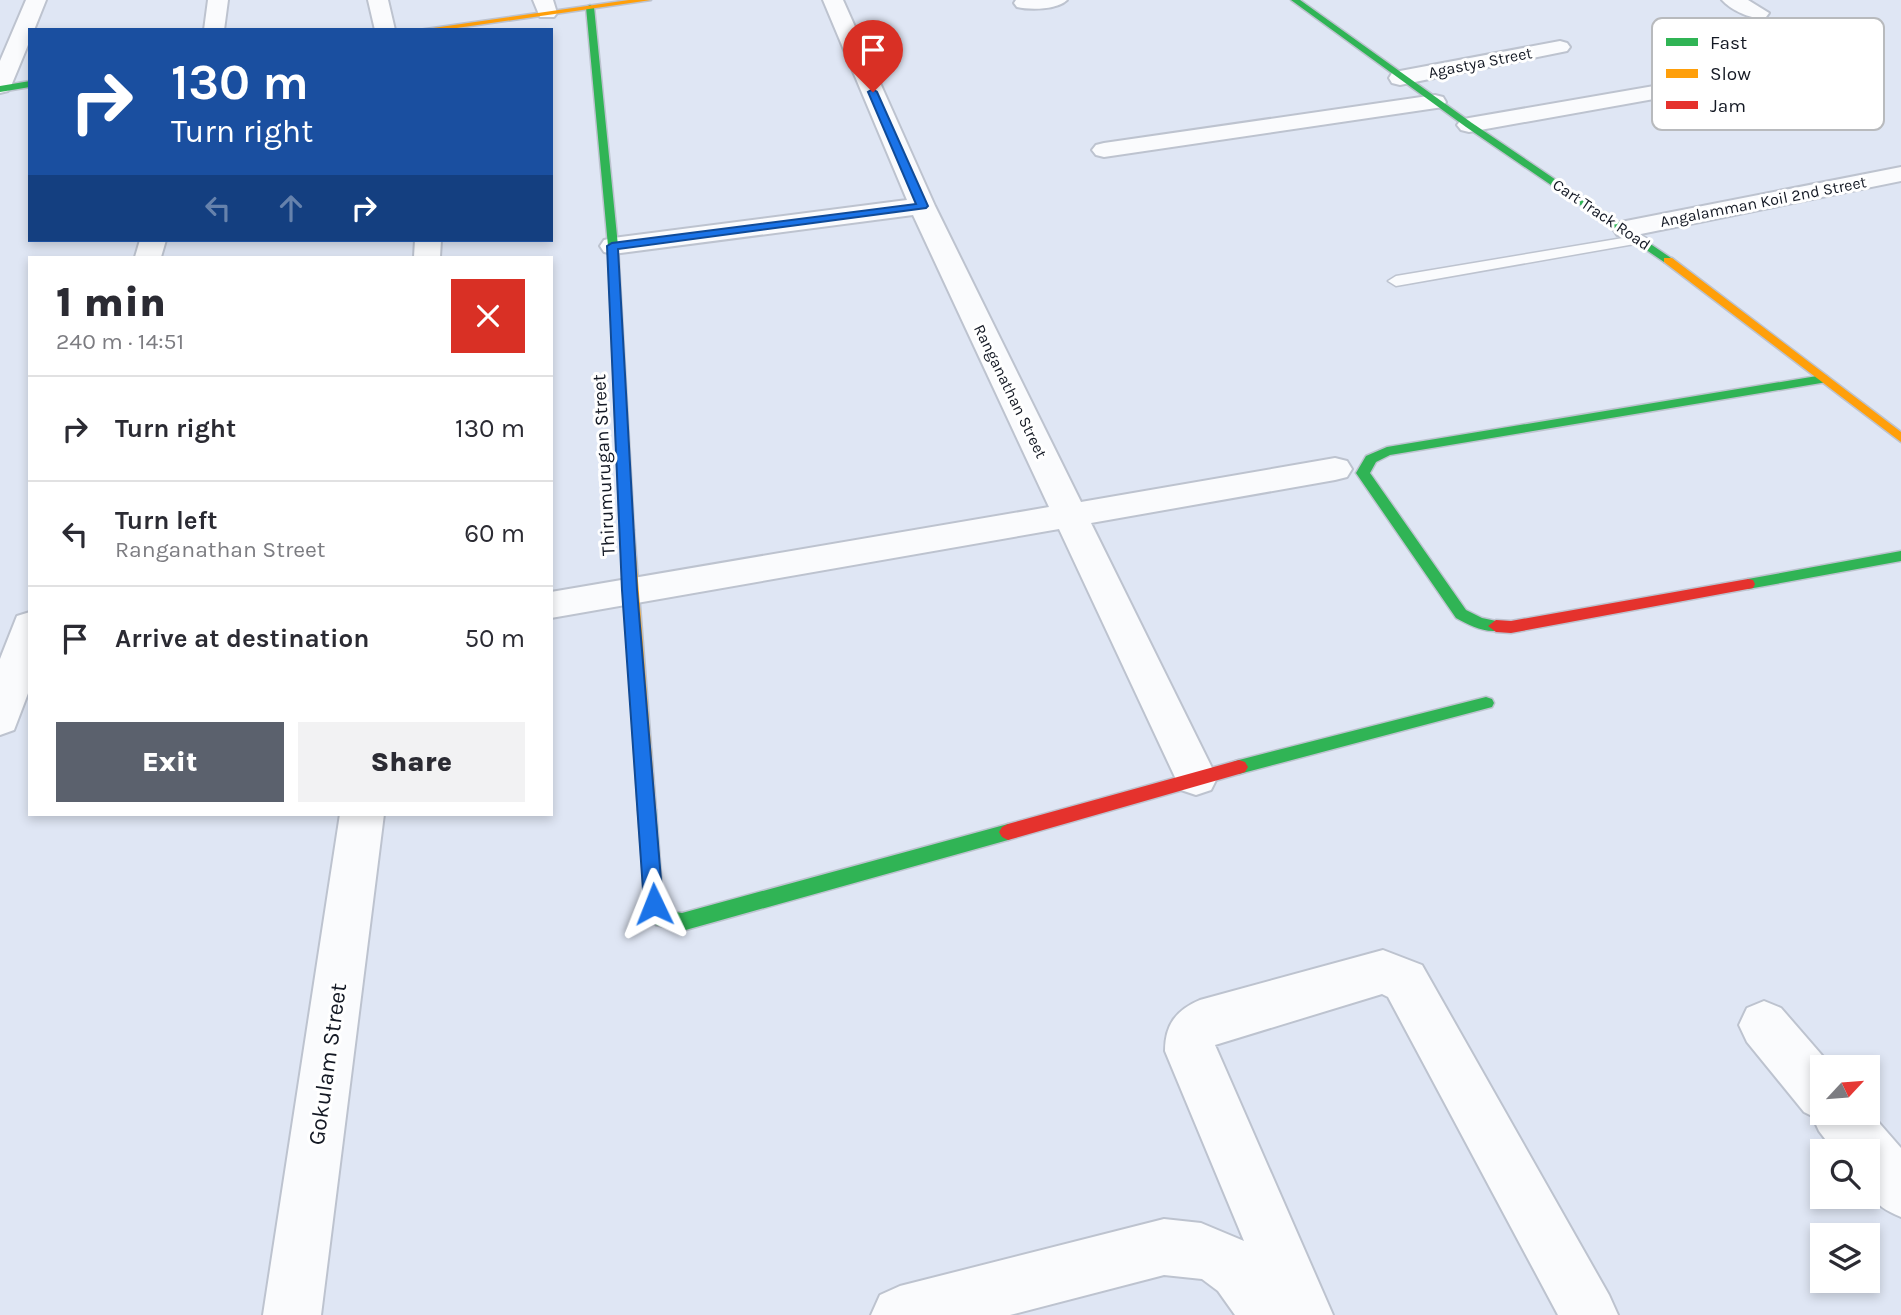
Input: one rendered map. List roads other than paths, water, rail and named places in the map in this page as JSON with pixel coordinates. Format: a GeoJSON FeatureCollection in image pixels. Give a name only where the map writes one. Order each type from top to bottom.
{"type":"FeatureCollection","features":[{"type":"Feature","properties":{"kind":"street"},"geometry":{"type":"LineString","coordinates":[[28,84],[0,88],[36,0]]}},
{"type":"Feature","properties":{"kind":"street"},"geometry":{"type":"LineString","coordinates":[[215,28],[218,0]]}},
{"type":"Feature","properties":{"kind":"street"},"geometry":{"type":"LineString","coordinates":[[378,0],[385,28]]}},
{"type":"Feature","properties":{"kind":"street"},"geometry":{"type":"LineString","coordinates":[[451,28],[545,6],[590,7],[647,0]]}},
{"type":"Feature","properties":{"kind":"street","name":"Ranganathan Street"},"geometry":{"type":"LineString","coordinates":[[833,0],[922,206],[1196,778]]}},
{"type":"Feature","properties":{"kind":"street"},"geometry":{"type":"LineString","coordinates":[[1024,4],[1057,0]]}},
{"type":"Feature","properties":{"kind":"street","name":"Cart Track Road"},"geometry":{"type":"LineString","coordinates":[[1295,0],[1400,78],[1633,234],[1901,438]]}},
{"type":"Feature","properties":{"kind":"street"},"geometry":{"type":"LineString","coordinates":[[1732,0],[1759,13]]}},
{"type":"Feature","properties":{"kind":"street","name":"Thirumurugan Street"},"geometry":{"type":"LineString","coordinates":[[590,7],[612,246],[630,590],[654,904],[663,919],[682,922],[711,916],[1196,778]]}},
{"type":"Feature","properties":{"kind":"street","name":"Agastya Street"},"geometry":{"type":"LineString","coordinates":[[1400,78],[1560,47]]}},
{"type":"Feature","properties":{"kind":"street"},"geometry":{"type":"LineString","coordinates":[[1469,125],[1652,93]]}},
{"type":"Feature","properties":{"kind":"street"},"geometry":{"type":"LineString","coordinates":[[1104,150],[1435,102]]}},
{"type":"Feature","properties":{"kind":"street","name":"Angalamman Koil 2nd Street"},"geometry":{"type":"LineString","coordinates":[[1633,234],[1901,174]]}},
{"type":"Feature","properties":{"kind":"street"},"geometry":{"type":"LineString","coordinates":[[612,246],[922,206]]}},
{"type":"Feature","properties":{"kind":"street"},"geometry":{"type":"LineString","coordinates":[[1823,379],[1387,451],[1375,455],[1366,463],[1363,474],[1461,614],[1473,622],[1491,627],[1511,626],[1901,556]]}},
{"type":"Feature","properties":{"kind":"street"},"geometry":{"type":"LineString","coordinates":[[553,605],[1335,469]]}},
{"type":"Feature","properties":{"kind":"street"},"geometry":{"type":"LineString","coordinates":[[0,719],[28,632]]}},
{"type":"Feature","properties":{"kind":"street"},"geometry":{"type":"LineString","coordinates":[[1196,778],[1486,704]]}},
{"type":"Feature","properties":{"kind":"street","name":"Gokulam Street"},"geometry":{"type":"LineString","coordinates":[[292,1315],[362,816]]}},
{"type":"Feature","properties":{"kind":"street"},"geometry":{"type":"LineString","coordinates":[[1304,1315],[1190,1051],[1190,1039],[1200,1024],[1383,972],[1405,981],[1589,1315]]}},
{"type":"Feature","properties":{"kind":"street"},"geometry":{"type":"LineString","coordinates":[[1764,1025],[1810,1080]]}},
{"type":"Feature","properties":{"kind":"street"},"geometry":{"type":"LineString","coordinates":[[1847,1125],[1901,1190]]}},
{"type":"Feature","properties":{"kind":"street"},"geometry":{"type":"LineString","coordinates":[[900,1315],[1164,1247],[1193,1248],[1224,1257],[1250,1283],[1267,1315]]}},
{"type":"Feature","properties":{"kind":"lane"},"geometry":{"type":"LineString","coordinates":[[1396,281],[1633,234]]}}]}
